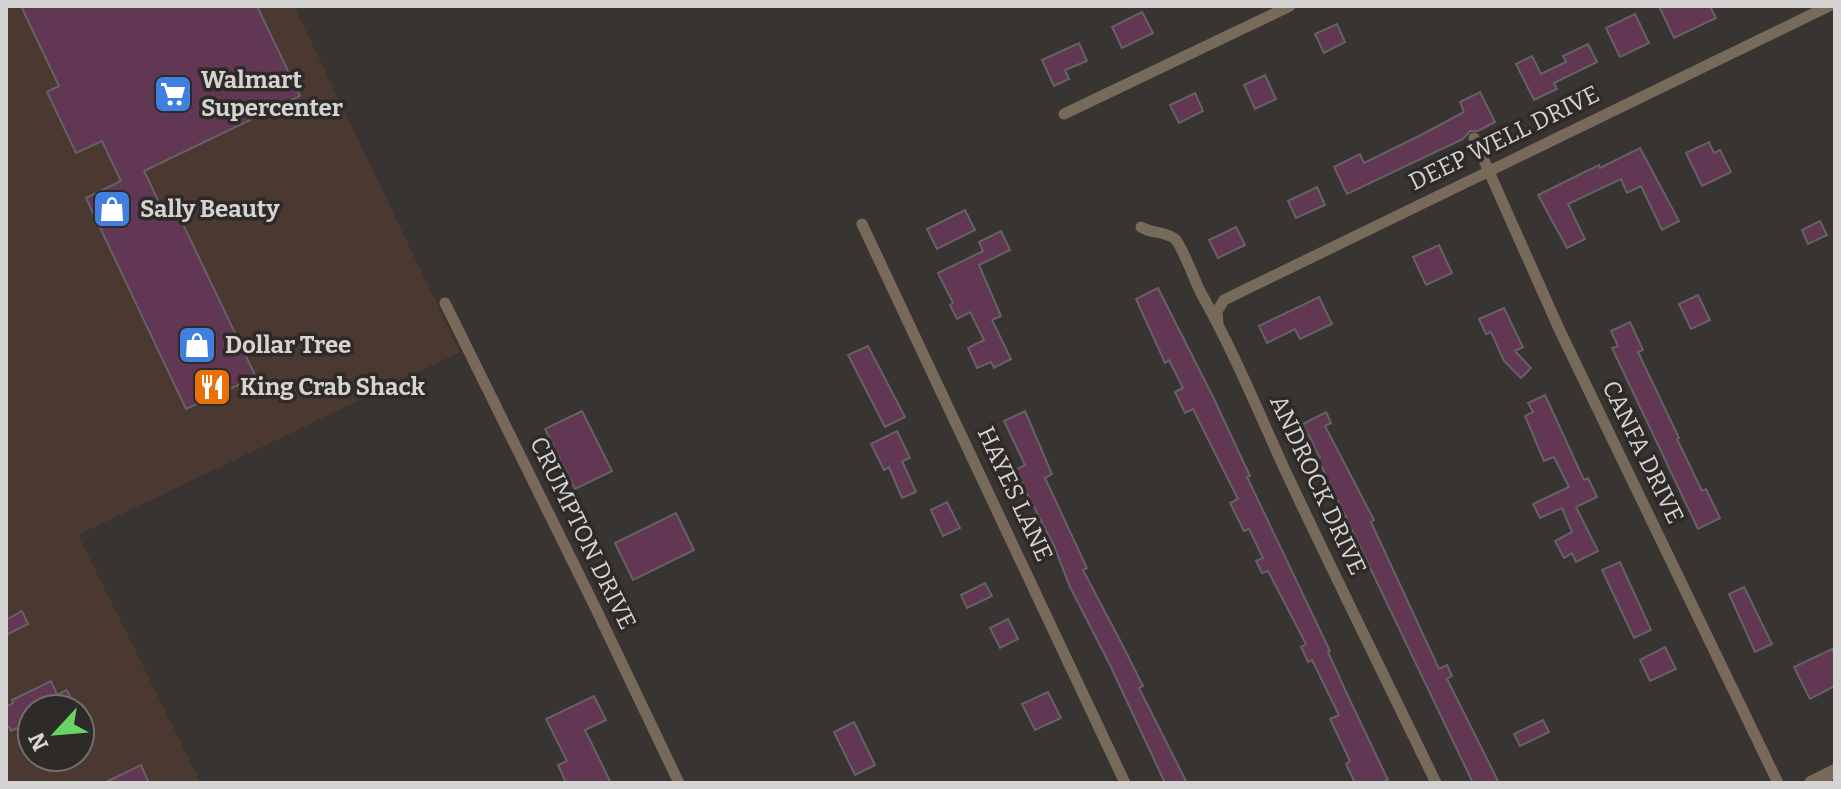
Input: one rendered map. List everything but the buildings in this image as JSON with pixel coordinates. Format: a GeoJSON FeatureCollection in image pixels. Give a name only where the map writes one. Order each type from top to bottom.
{"type":"FeatureCollection","features":[{"type":"Feature","properties":{"kind":"street"},"geometry":{"type":"LineString","coordinates":[[1064,114],[1290,6]]}},
{"type":"Feature","properties":{"kind":"street","name":"DEEP WELL DRIVE"},"geometry":{"type":"LineString","coordinates":[[1218,324],[1217,311],[1224,300],[1829,6]]}},
{"type":"Feature","properties":{"kind":"street","name":"CANFA DRIVE"},"geometry":{"type":"LineString","coordinates":[[1474,138],[1560,331],[1778,783]]}},
{"type":"Feature","properties":{"kind":"street","name":"HAYES LANE"},"geometry":{"type":"LineString","coordinates":[[862,224],[1125,783]]}},
{"type":"Feature","properties":{"kind":"street","name":"ANDROCK DRIVE"},"geometry":{"type":"LineString","coordinates":[[1141,227],[1150,233],[1162,233],[1176,240],[1436,783]]}},
{"type":"Feature","properties":{"kind":"street","name":"CRUMPTON DRIVE"},"geometry":{"type":"LineString","coordinates":[[445,303],[679,783]]}},
{"type":"Feature","properties":{"kind":"street"},"geometry":{"type":"LineString","coordinates":[[1811,783],[1835,771]]}},
{"type":"Feature","properties":{"kind":"shaded area"},"geometry":{"type":"Polygon","coordinates":[[[6,6],[294,6],[460,352],[78,535],[201,783],[6,783],[6,6]]]}},
{"type":"Feature","properties":{"kind":"place","name":"Walmart Supercenter"},"geometry":{"type":"Point","coordinates":[173,94]}},
{"type":"Feature","properties":{"kind":"place","name":"Sally Beauty"},"geometry":{"type":"Point","coordinates":[112,209]}},
{"type":"Feature","properties":{"kind":"place","name":"Dollar Tree"},"geometry":{"type":"Point","coordinates":[197,345]}},
{"type":"Feature","properties":{"kind":"place","name":"King Crab Shack"},"geometry":{"type":"Point","coordinates":[212,387]}}]}
